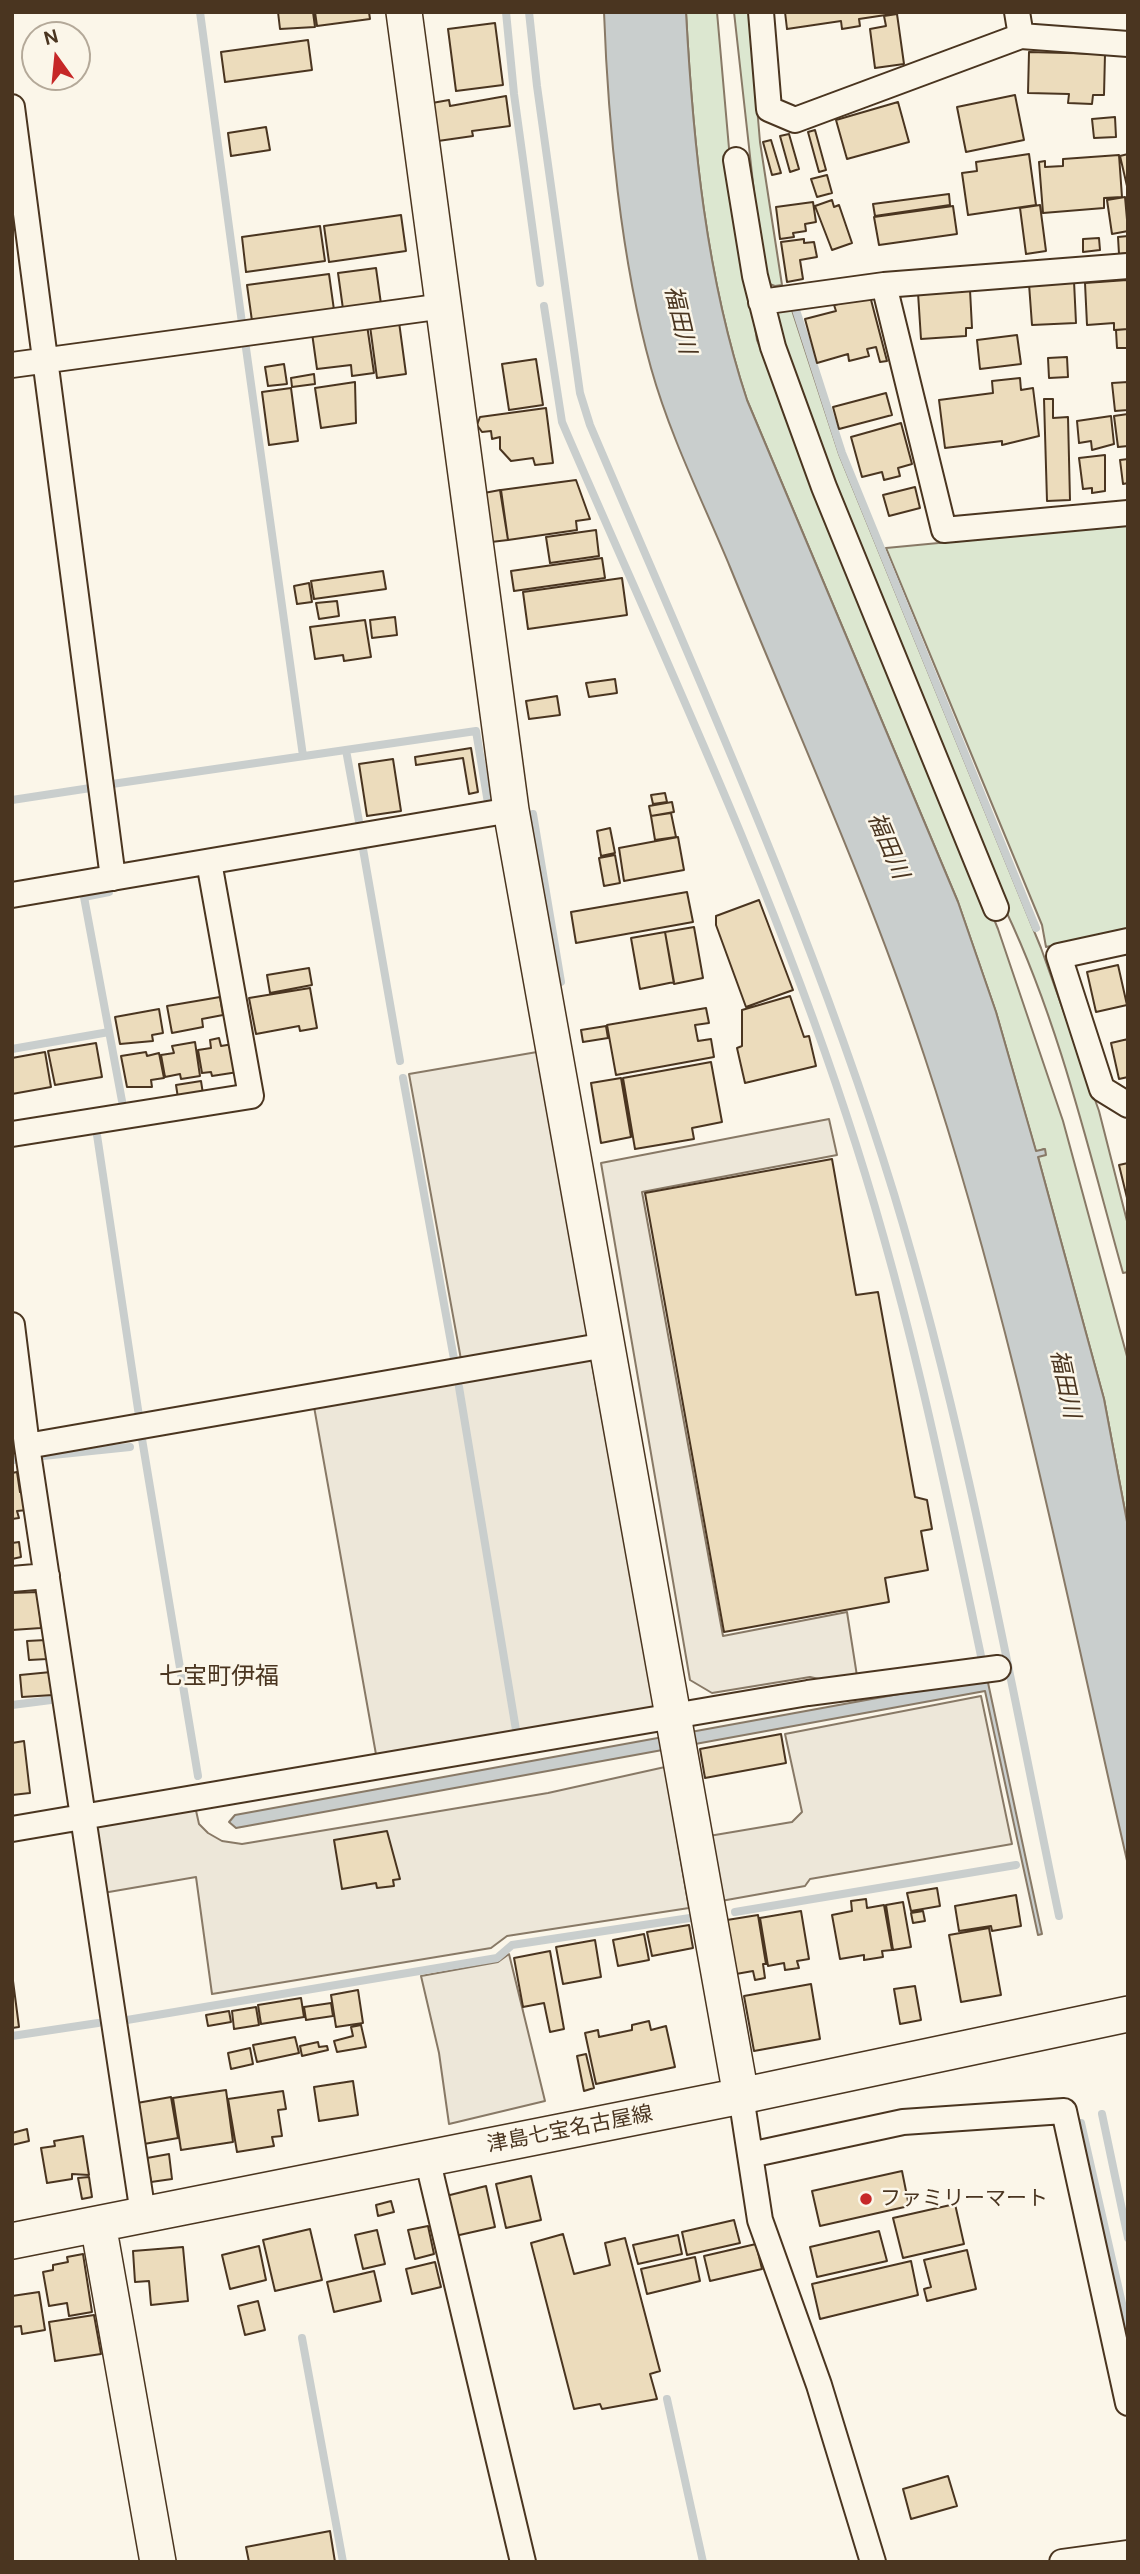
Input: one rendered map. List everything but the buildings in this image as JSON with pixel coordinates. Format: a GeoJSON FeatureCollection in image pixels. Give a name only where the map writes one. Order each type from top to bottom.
{"type":"FeatureCollection","features":[{"type":"Feature","properties":{"kind":"street"},"geometry":{"type":"LineString","coordinates":[[404,12],[511,810],[741,2096],[760,2220],[819,2385],[873,2562]]}},
{"type":"Feature","properties":{"kind":"street"},"geometry":{"type":"LineString","coordinates":[[761,12],[769,109],[795,120],[1019,24],[1128,44]]}},
{"type":"Feature","properties":{"kind":"street"},"geometry":{"type":"LineString","coordinates":[[12,107],[113,878]]}},
{"type":"Feature","properties":{"kind":"street"},"geometry":{"type":"LineString","coordinates":[[736,160],[761,302],[773,347],[824,487],[996,908]]}},
{"type":"Feature","properties":{"kind":"street"},"geometry":{"type":"LineString","coordinates":[[761,302],[884,285],[1128,267]]}},
{"type":"Feature","properties":{"kind":"street"},"geometry":{"type":"LineString","coordinates":[[884,285],[944,530],[1128,513]]}},
{"type":"Feature","properties":{"kind":"street"},"geometry":{"type":"LineString","coordinates":[[12,365],[444,306]]}},
{"type":"Feature","properties":{"kind":"street"},"geometry":{"type":"LineString","coordinates":[[12,895],[511,810]]}},
{"type":"Feature","properties":{"kind":"street"},"geometry":{"type":"LineString","coordinates":[[12,1134],[251,1096],[209,862]]}},
{"type":"Feature","properties":{"kind":"street"},"geometry":{"type":"LineString","coordinates":[[1128,942],[1059,956],[1102,1089],[1128,1105]]}},
{"type":"Feature","properties":{"kind":"street"},"geometry":{"type":"LineString","coordinates":[[12,1325],[15,1387],[27,1446],[143,2214]]}},
{"type":"Feature","properties":{"kind":"street"},"geometry":{"type":"LineString","coordinates":[[27,1446],[606,1345]]}},
{"type":"Feature","properties":{"kind":"street"},"geometry":{"type":"LineString","coordinates":[[12,1579],[47,1576]]}},
{"type":"Feature","properties":{"kind":"street"},"geometry":{"type":"LineString","coordinates":[[12,1829],[675,1732],[808,1693],[998,1668]]}},
{"type":"Feature","properties":{"kind":"street","name":"津島七宝名古屋線"},"geometry":{"type":"LineString","coordinates":[[12,2241],[741,2096],[1118,2016]]}},
{"type":"Feature","properties":{"kind":"street"},"geometry":{"type":"LineString","coordinates":[[750,2155],[903,2123],[1064,2111],[1128,2403]]}},
{"type":"Feature","properties":{"kind":"street"},"geometry":{"type":"LineString","coordinates":[[427,2158],[523,2562]]}},
{"type":"Feature","properties":{"kind":"street"},"geometry":{"type":"LineString","coordinates":[[98,2224],[158,2562]]}},
{"type":"Feature","properties":{"kind":"street"},"geometry":{"type":"LineString","coordinates":[[1062,2562],[1128,2553]]}},
{"type":"Feature","properties":{"kind":"green space"},"geometry":{"type":"Polygon","coordinates":[[[686,12],[717,12],[731,171],[757,340],[998,929],[1063,1121],[1128,1360],[1128,1527],[1104,1399],[1038,1157],[1044,1149],[1036,1152],[996,1012],[958,902],[747,400],[733,353],[721,305],[704,209],[686,12]]]}},
{"type":"Feature","properties":{"kind":"green space"},"geometry":{"type":"Polygon","coordinates":[[[734,12],[749,12],[760,142],[782,285],[775,286],[764,282],[734,12]]]}},
{"type":"Feature","properties":{"kind":"green space"},"geometry":{"type":"Polygon","coordinates":[[[791,307],[839,454],[1041,948],[1099,1111],[1128,1225],[1128,1272],[1123,1273],[1072,1089],[1042,999],[840,505],[776,318],[779,310],[791,307]]]}},
{"type":"Feature","properties":{"kind":"green space"},"geometry":{"type":"Polygon","coordinates":[[[1128,525],[1128,929],[1046,947],[1042,925],[886,548],[1128,525]]]}},
{"type":"Feature","properties":{"kind":"shaded area"},"geometry":{"type":"Polygon","coordinates":[[[537,1052],[590,1339],[462,1365],[409,1074],[537,1052]]]}},
{"type":"Feature","properties":{"kind":"shaded area"},"geometry":{"type":"Polygon","coordinates":[[[829,1119],[837,1155],[642,1192],[723,1636],[847,1612],[857,1676],[828,1681],[810,1677],[712,1693],[690,1680],[601,1163],[829,1119]]]}},
{"type":"Feature","properties":{"kind":"shaded area"},"geometry":{"type":"Polygon","coordinates":[[[591,1358],[655,1706],[649,1712],[377,1760],[313,1401],[591,1358]]]}},
{"type":"Feature","properties":{"kind":"shaded area"},"geometry":{"type":"Polygon","coordinates":[[[981,1696],[1012,1844],[810,1879],[805,1886],[721,1901],[709,1836],[792,1822],[802,1812],[785,1734],[981,1696]]]}},
{"type":"Feature","properties":{"kind":"shaded area"},"geometry":{"type":"Polygon","coordinates":[[[665,1767],[689,1908],[507,1936],[491,1948],[212,1994],[196,1877],[103,1893],[92,1823],[195,1806],[199,1824],[208,1833],[222,1841],[242,1844],[548,1793],[665,1767]]]}},
{"type":"Feature","properties":{"kind":"shaded area"},"geometry":{"type":"Polygon","coordinates":[[[509,1954],[545,2101],[449,2124],[439,2053],[421,1976],[498,1962],[509,1954]]]}},
{"type":"Feature","properties":{"kind":"water","name":"福田川"},"geometry":{"type":"Polygon","coordinates":[[[604,12],[686,12],[704,209],[721,305],[747,400],[958,902],[996,1012],[1036,1151],[1045,1149],[1046,1155],[1038,1157],[1104,1399],[1128,1527],[1128,1865],[1011,1356],[955,1154],[924,1055],[856,870],[677,444],[651,368],[624,238],[613,146],[604,12]]]}},
{"type":"Feature","properties":{"kind":"water"},"geometry":{"type":"Polygon","coordinates":[[[987,1678],[1042,1934],[1038,1935],[985,1691],[236,1828],[229,1822],[235,1815],[987,1678]]]}},
{"type":"Feature","properties":{"kind":"waterway"},"geometry":{"type":"LineString","coordinates":[[200,12],[242,323]]}},
{"type":"Feature","properties":{"kind":"waterway"},"geometry":{"type":"LineString","coordinates":[[506,12],[514,94],[540,283]]}},
{"type":"Feature","properties":{"kind":"waterway"},"geometry":{"type":"LineString","coordinates":[[529,12],[580,393],[590,425],[791,902],[828,998],[894,1194],[920,1283],[965,1463],[1059,1916]]}},
{"type":"Feature","properties":{"kind":"waterway"},"geometry":{"type":"LineString","coordinates":[[544,306],[562,422],[750,857],[816,1027],[846,1114],[905,1315],[981,1656]]}},
{"type":"Feature","properties":{"kind":"waterway"},"geometry":{"type":"LineString","coordinates":[[796,310],[842,453],[1036,928]]}},
{"type":"Feature","properties":{"kind":"waterway"},"geometry":{"type":"LineString","coordinates":[[245,341],[303,756]]}},
{"type":"Feature","properties":{"kind":"waterway"},"geometry":{"type":"LineString","coordinates":[[112,784],[476,731],[488,803]]}},
{"type":"Feature","properties":{"kind":"waterway"},"geometry":{"type":"LineString","coordinates":[[346,750],[360,827]]}},
{"type":"Feature","properties":{"kind":"waterway"},"geometry":{"type":"LineString","coordinates":[[12,800],[97,787]]}},
{"type":"Feature","properties":{"kind":"waterway"},"geometry":{"type":"LineString","coordinates":[[533,814],[561,982]]}},
{"type":"Feature","properties":{"kind":"waterway"},"geometry":{"type":"LineString","coordinates":[[363,849],[400,1061]]}},
{"type":"Feature","properties":{"kind":"waterway"},"geometry":{"type":"LineString","coordinates":[[108,887],[109,892],[84,897],[122,1101]]}},
{"type":"Feature","properties":{"kind":"waterway"},"geometry":{"type":"LineString","coordinates":[[12,1049],[109,1032]]}},
{"type":"Feature","properties":{"kind":"waterway"},"geometry":{"type":"LineString","coordinates":[[403,1078],[454,1359]]}},
{"type":"Feature","properties":{"kind":"waterway"},"geometry":{"type":"LineString","coordinates":[[97,1135],[139,1416]]}},
{"type":"Feature","properties":{"kind":"waterway"},"geometry":{"type":"LineString","coordinates":[[459,1387],[516,1730]]}},
{"type":"Feature","properties":{"kind":"waterway"},"geometry":{"type":"LineString","coordinates":[[142,1439],[198,1776]]}},
{"type":"Feature","properties":{"kind":"waterway"},"geometry":{"type":"LineString","coordinates":[[43,1456],[130,1447]]}},
{"type":"Feature","properties":{"kind":"waterway"},"geometry":{"type":"LineString","coordinates":[[12,1705],[51,1700]]}},
{"type":"Feature","properties":{"kind":"waterway"},"geometry":{"type":"LineString","coordinates":[[735,1912],[1016,1865]]}},
{"type":"Feature","properties":{"kind":"waterway"},"geometry":{"type":"LineString","coordinates":[[127,2020],[497,1958],[512,1945],[690,1918]]}},
{"type":"Feature","properties":{"kind":"waterway"},"geometry":{"type":"LineString","coordinates":[[12,2036],[98,2023]]}},
{"type":"Feature","properties":{"kind":"waterway"},"geometry":{"type":"LineString","coordinates":[[1102,2114],[1128,2238]]}},
{"type":"Feature","properties":{"kind":"waterway"},"geometry":{"type":"LineString","coordinates":[[1081,2123],[1128,2330]]}},
{"type":"Feature","properties":{"kind":"waterway"},"geometry":{"type":"LineString","coordinates":[[302,2338],[343,2562]]}},
{"type":"Feature","properties":{"kind":"waterway"},"geometry":{"type":"LineString","coordinates":[[667,2399],[703,2562]]}},
{"type":"Feature","properties":{"kind":"place","name":"ファミリーマート"},"geometry":{"type":"Point","coordinates":[866,2199]}},
{"type":"Feature","properties":{"kind":"district","name":"七宝町伊福"},"geometry":{"type":"Point","coordinates":[219,1678]}}]}
